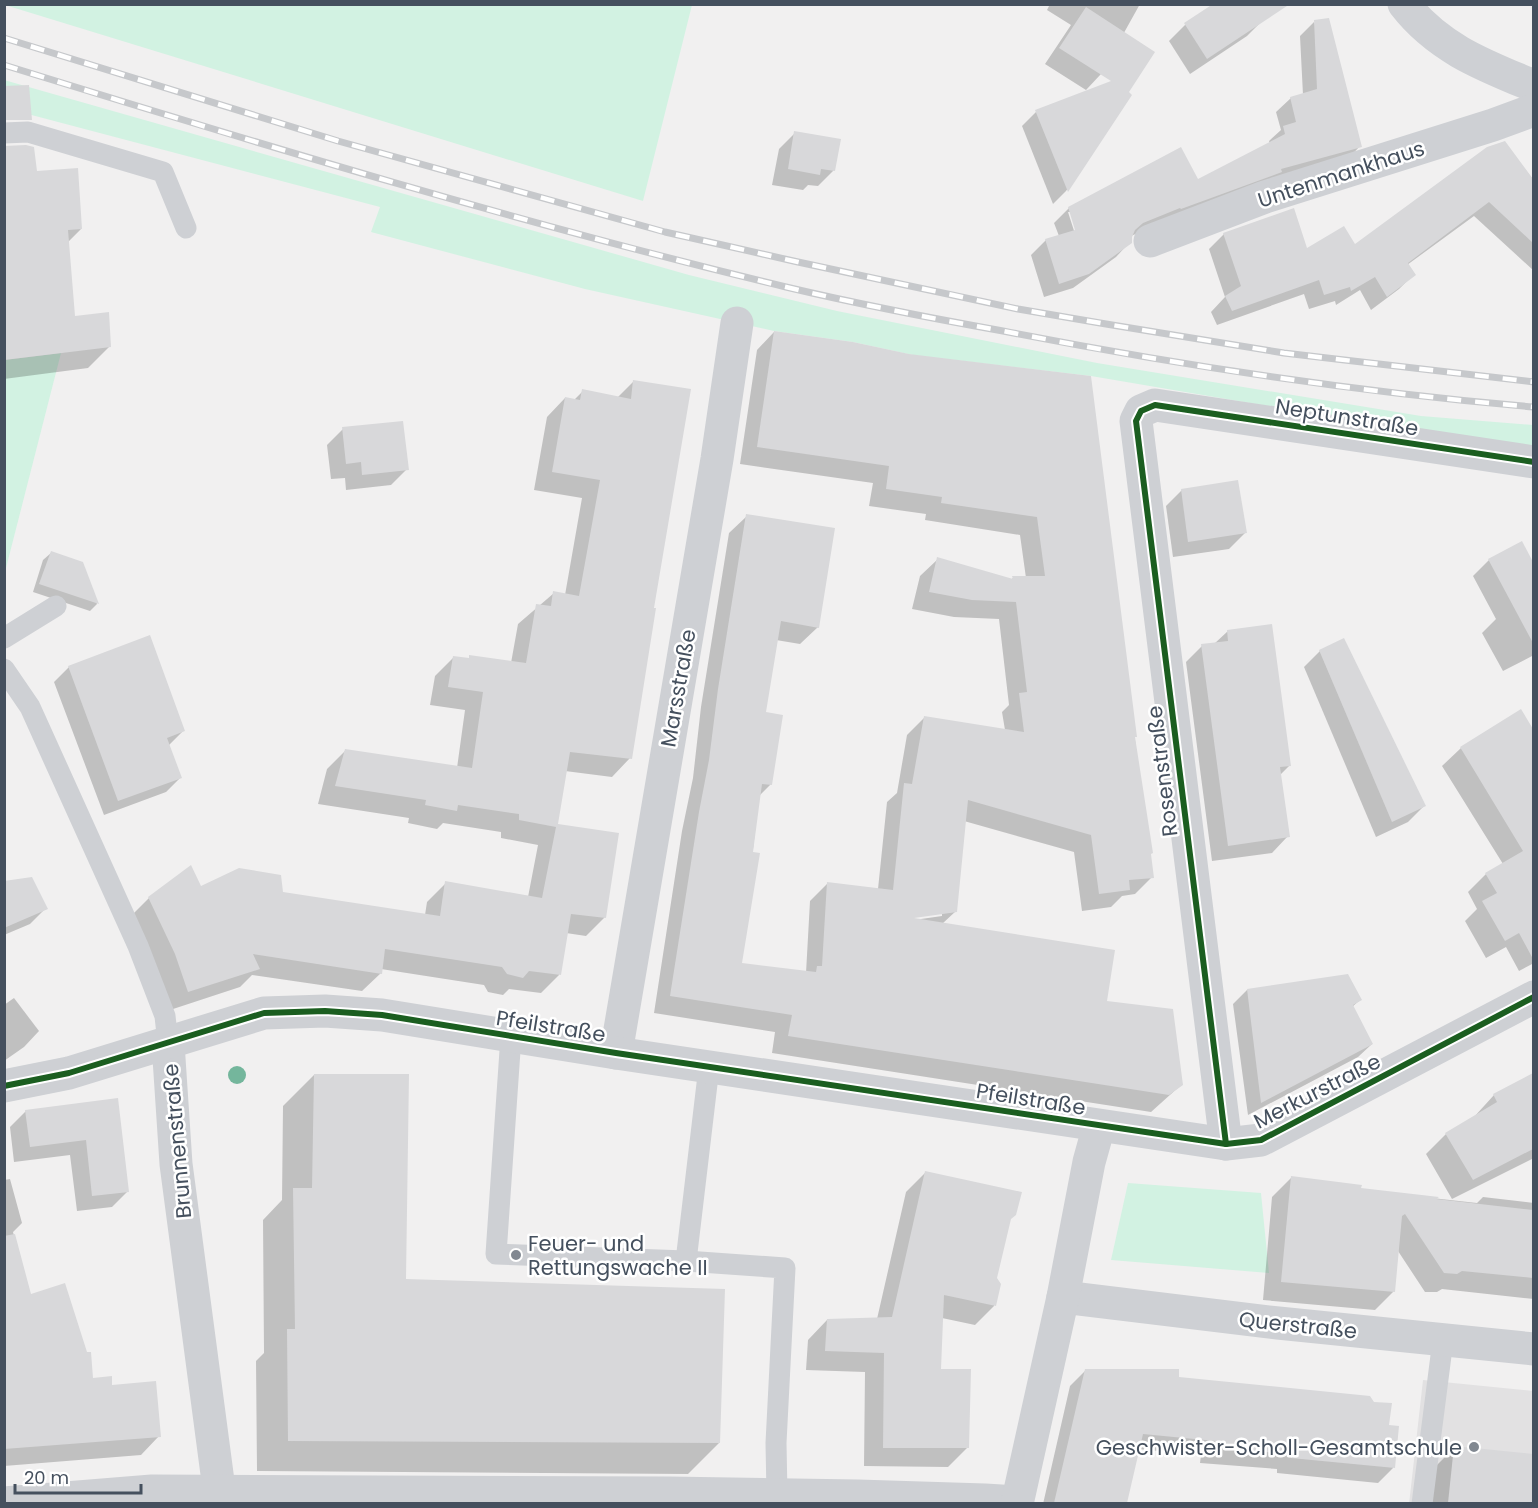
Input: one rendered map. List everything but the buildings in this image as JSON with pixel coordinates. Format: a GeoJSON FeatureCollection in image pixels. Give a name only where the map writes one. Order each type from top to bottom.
{"type":"FeatureCollection","features":[{"type":"Feature","properties":{"kind":"street"},"geometry":{"type":"LineString","coordinates":[[1404,4],[1442,43],[1486,66],[1533,86]]}},
{"type":"Feature","properties":{"kind":"street","name":"Untenmankhaus"},"geometry":{"type":"LineString","coordinates":[[1150,241],[1265,197],[1493,125],[1533,110]]}},
{"type":"Feature","properties":{"kind":"street","name":"Marsstraße"},"geometry":{"type":"LineString","coordinates":[[616,1053],[713,482],[737,323]]}},
{"type":"Feature","properties":{"kind":"street","name":"Neptunstraße"},"geometry":{"type":"LineString","coordinates":[[1155,405],[1533,462]]}},
{"type":"Feature","properties":{"kind":"street","name":"Rosenstraße"},"geometry":{"type":"LineString","coordinates":[[1155,405],[1141,411],[1136,421],[1226,1144]]}},
{"type":"Feature","properties":{"kind":"street","name":"Merkurstraße"},"geometry":{"type":"LineString","coordinates":[[1099,1126],[1226,1144],[1261,1140],[1533,997]]}},
{"type":"Feature","properties":{"kind":"street","name":"Pfeilstraße"},"geometry":{"type":"LineString","coordinates":[[4,1086],[69,1073],[264,1013],[325,1011],[382,1015],[1099,1126]]}},
{"type":"Feature","properties":{"kind":"street","name":"Brunnenstraße"},"geometry":{"type":"LineString","coordinates":[[168,1043],[176,1164],[220,1498]]}},
{"type":"Feature","properties":{"kind":"street"},"geometry":{"type":"LineString","coordinates":[[4,1503],[152,1491],[220,1498],[777,1495],[984,1500],[1017,1503],[1063,1297],[1089,1162],[1099,1126]]}},
{"type":"Feature","properties":{"kind":"street","name":"Querstraße"},"geometry":{"type":"LineString","coordinates":[[1063,1297],[1278,1323],[1533,1349]]}},
{"type":"Feature","properties":{"kind":"lane"},"geometry":{"type":"LineString","coordinates":[[4,133],[28,132],[163,172],[186,228]]}},
{"type":"Feature","properties":{"kind":"lane"},"geometry":{"type":"LineString","coordinates":[[4,638],[56,606]]}},
{"type":"Feature","properties":{"kind":"lane","name":"Brunnenstraße"},"geometry":{"type":"LineString","coordinates":[[4,669],[30,707],[138,946],[165,1016],[168,1043]]}},
{"type":"Feature","properties":{"kind":"lane"},"geometry":{"type":"LineString","coordinates":[[511,1036],[495,1254],[686,1261],[785,1268],[776,1443],[777,1495]]}},
{"type":"Feature","properties":{"kind":"lane"},"geometry":{"type":"LineString","coordinates":[[686,1261],[709,1067]]}},
{"type":"Feature","properties":{"kind":"lane"},"geometry":{"type":"LineString","coordinates":[[1422,1503],[1443,1340]]}},
{"type":"Feature","properties":{"kind":"shaded area","name":"Geschwister-Scholl-Gesamtschule"},"geometry":{"type":"Polygon","coordinates":[[[1423,1380],[1533,1391],[1533,1503],[1409,1504],[1423,1380]]]}},
{"type":"Feature","properties":{"kind":"green space"},"geometry":{"type":"Polygon","coordinates":[[[5,5],[692,5],[643,201],[5,5]]]}},
{"type":"Feature","properties":{"kind":"green space"},"geometry":{"type":"Polygon","coordinates":[[[4,80],[689,275],[837,311],[1097,363],[1421,416],[1533,425],[1533,451],[1091,376],[913,355],[853,342],[774,331],[585,289],[371,232],[380,207],[5,108],[4,80]]]}},
{"type":"Feature","properties":{"kind":"green space"},"geometry":{"type":"Polygon","coordinates":[[[61,353],[5,572],[5,360],[61,353]]]}},
{"type":"Feature","properties":{"kind":"green space"},"geometry":{"type":"Polygon","coordinates":[[[1128,1183],[1261,1193],[1269,1273],[1111,1260],[1128,1183]]]}},
{"type":"Feature","properties":{"kind":"railway"},"geometry":{"type":"LineString","coordinates":[[4,38],[338,141],[665,232],[798,262],[1018,309],[1106,324],[1284,353],[1534,382]]}},
{"type":"Feature","properties":{"kind":"railway"},"geometry":{"type":"LineString","coordinates":[[4,65],[296,154],[491,210],[688,263],[813,293],[948,321],[1201,366],[1400,394],[1534,407]]}},
{"type":"Feature","properties":{"kind":"cycle path"},"geometry":{"type":"LineString","coordinates":[[1226,1144],[1136,421],[1141,411],[1155,405],[1534,462]]}},
{"type":"Feature","properties":{"kind":"cycle path"},"geometry":{"type":"LineString","coordinates":[[4,1086],[69,1073],[264,1013],[325,1011],[382,1015],[616,1053],[1226,1144],[1261,1140],[1534,997]]}},
{"type":"Feature","properties":{"kind":"place","name":"Feuer- und Rettungswache II"},"geometry":{"type":"Point","coordinates":[516,1255]}},
{"type":"Feature","properties":{"kind":"place","name":"Geschwister-Scholl-Gesamtschule"},"geometry":{"type":"Point","coordinates":[1474,1447]}}]}
